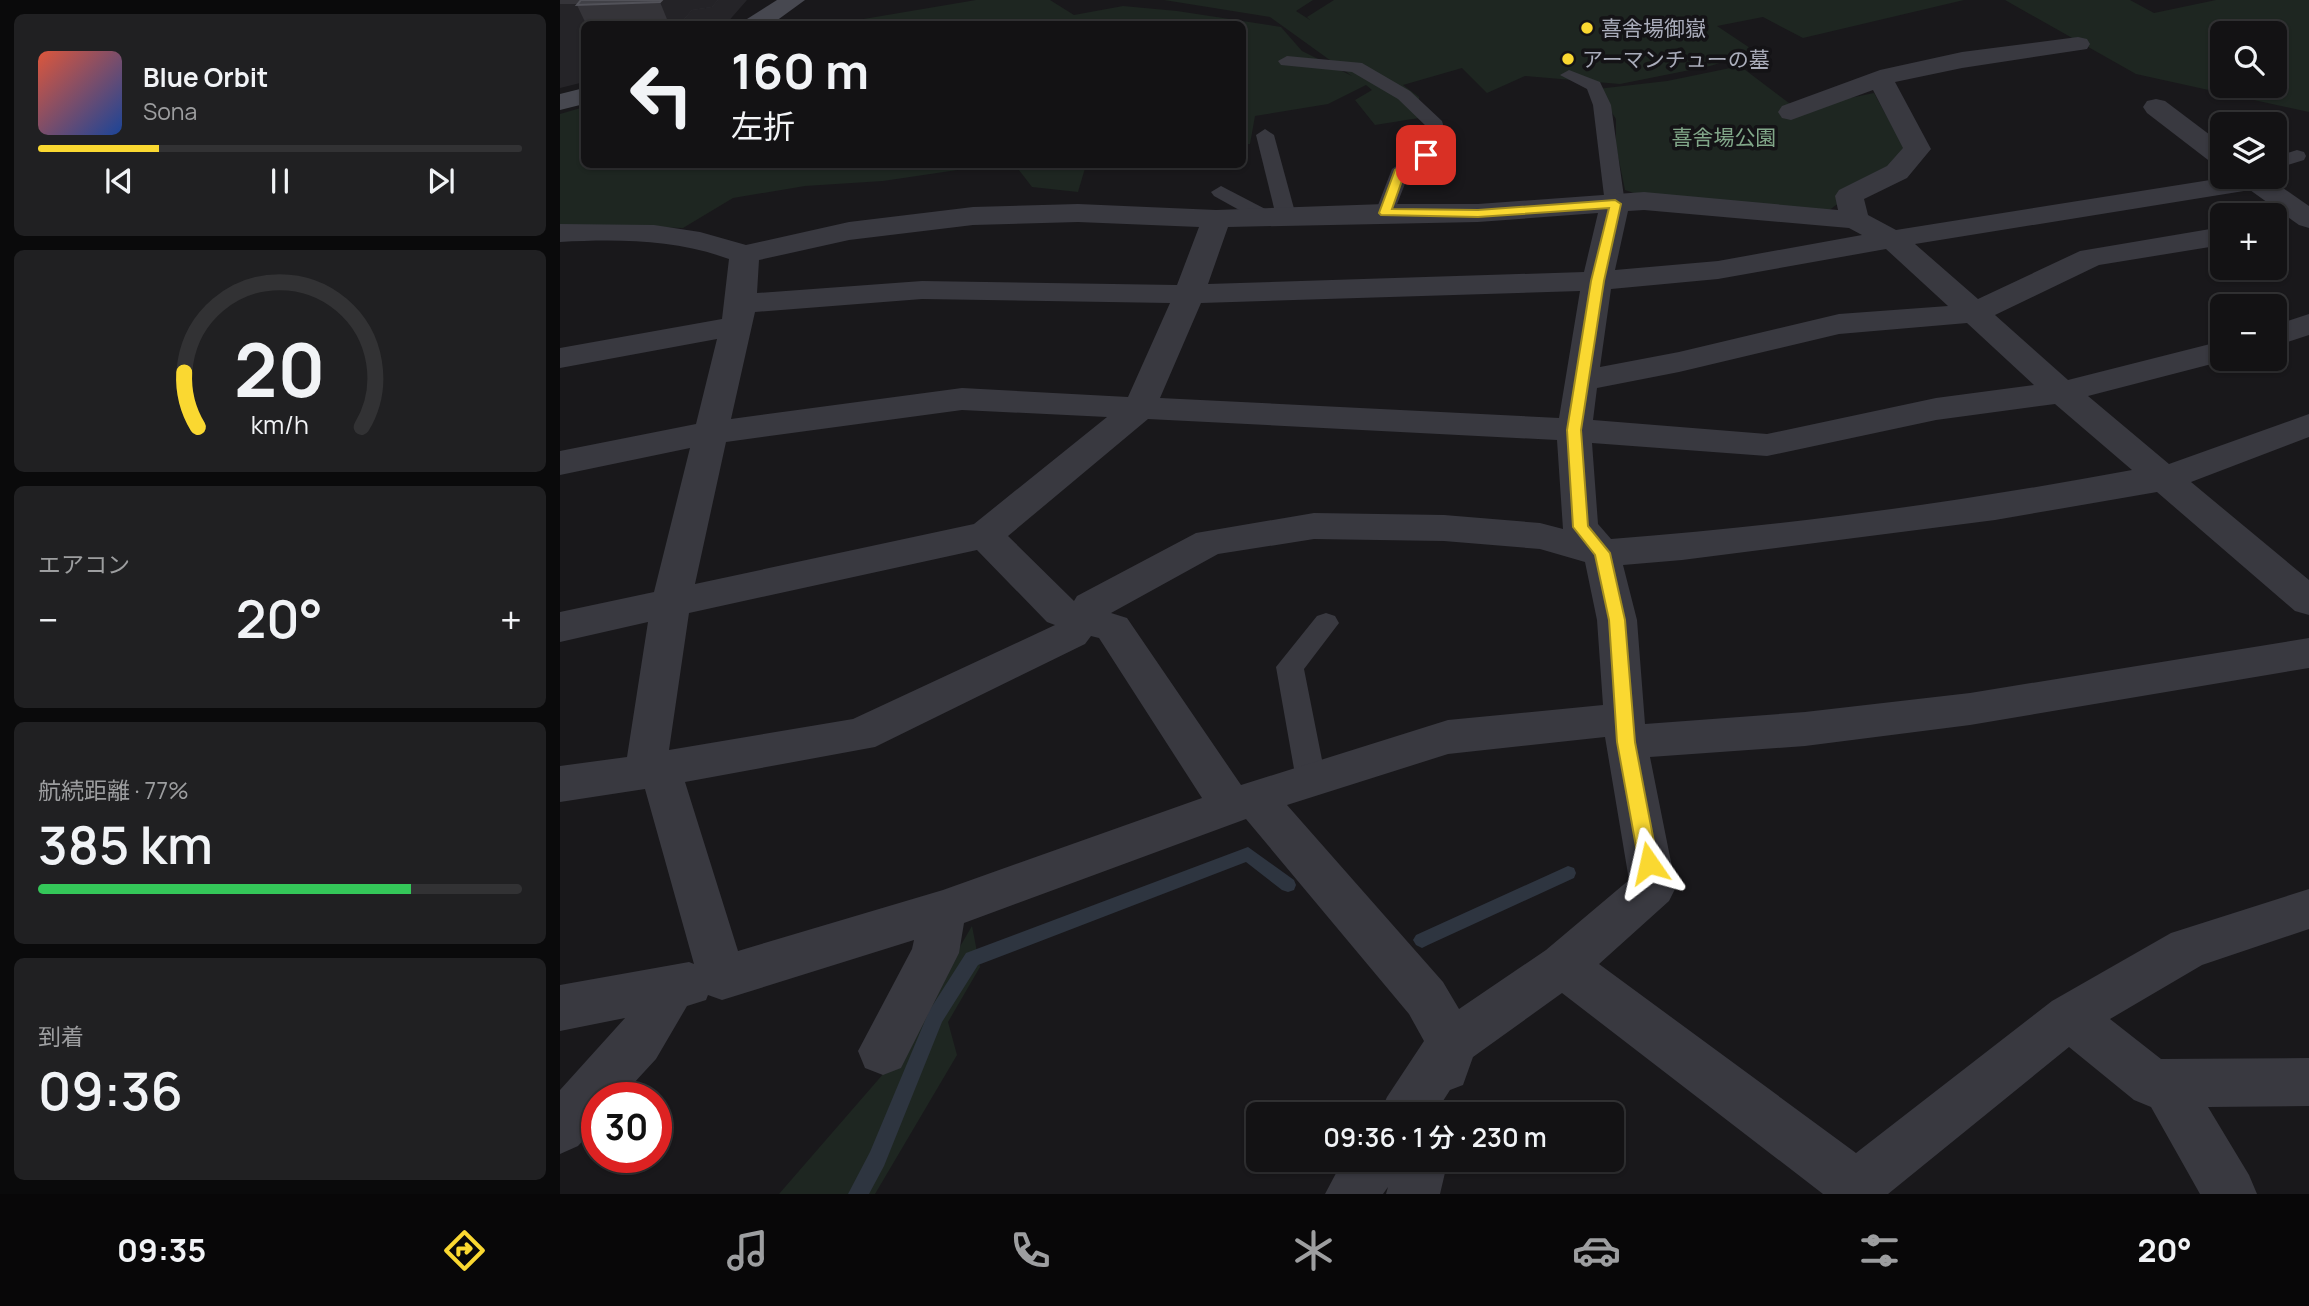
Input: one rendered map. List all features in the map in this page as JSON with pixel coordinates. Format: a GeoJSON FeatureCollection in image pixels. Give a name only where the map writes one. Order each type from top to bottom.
{"type":"FeatureCollection","features":[{"type":"Feature","properties":{"kind":"street"},"geometry":{"type":"LineString","coordinates":[[762,21],[793,0]]}},
{"type":"Feature","properties":{"kind":"street"},"geometry":{"type":"LineString","coordinates":[[1791,112],[1881,78],[1962,60],[2078,44]]}},
{"type":"Feature","properties":{"kind":"street"},"geometry":{"type":"LineString","coordinates":[[1855,219],[1849,196],[1897,172],[1917,149],[1881,78]]}},
{"type":"Feature","properties":{"kind":"street"},"geometry":{"type":"LineString","coordinates":[[560,102],[581,97]]}},
{"type":"Feature","properties":{"kind":"street"},"geometry":{"type":"LineString","coordinates":[[2156,107],[2210,148]]}},
{"type":"Feature","properties":{"kind":"street"},"geometry":{"type":"LineString","coordinates":[[560,358],[738,315],[922,290],[1189,294],[1597,281],[1718,270],[2210,183]]}},
{"type":"Feature","properties":{"kind":"street"},"geometry":{"type":"LineString","coordinates":[[2276,189],[2309,221]]}},
{"type":"Feature","properties":{"kind":"street"},"geometry":{"type":"LineString","coordinates":[[569,241],[672,234],[719,244],[744,254],[849,231],[972,216],[1219,206],[1276,216],[1478,213],[1644,201],[1829,219],[1855,219],[1894,241],[2062,392],[2309,601]]}},
{"type":"Feature","properties":{"kind":"street"},"geometry":{"type":"LineString","coordinates":[[1413,1102],[1451,1043],[1563,965],[1653,887],[1625,731],[1617,620],[1602,553],[1580,527],[1574,430],[1597,281],[1615,204]]}},
{"type":"Feature","properties":{"kind":"street"},"geometry":{"type":"LineString","coordinates":[[560,627],[985,535],[1139,408],[1189,294],[1219,206]]}},
{"type":"Feature","properties":{"kind":"street"},"geometry":{"type":"LineString","coordinates":[[2287,226],[2309,221]]}},
{"type":"Feature","properties":{"kind":"street"},"geometry":{"type":"LineString","coordinates":[[1582,381],[1679,362],[1839,324],[1975,313],[2091,257],[2210,238]]}},
{"type":"Feature","properties":{"kind":"street"},"geometry":{"type":"LineString","coordinates":[[722,978],[666,787],[647,754],[671,603],[738,315],[744,254]]}},
{"type":"Feature","properties":{"kind":"street"},"geometry":{"type":"LineString","coordinates":[[2287,332],[2309,324]]}},
{"type":"Feature","properties":{"kind":"street"},"geometry":{"type":"LineString","coordinates":[[560,463],[709,433],[962,399],[1574,430],[1767,445],[1936,409],[2062,392],[2210,354]]}},
{"type":"Feature","properties":{"kind":"street"},"geometry":{"type":"LineString","coordinates":[[560,784],[656,771],[860,735],[1071,634],[1091,606],[1209,542],[1314,526],[1444,528],[1540,536],[1602,553],[1682,547],[1996,508],[2132,482],[2164,480],[2309,425]]}},
{"type":"Feature","properties":{"kind":"street"},"geometry":{"type":"LineString","coordinates":[[985,535],[1061,612],[1114,628],[1243,802],[1426,998],[1451,1043],[1436,1102]]}},
{"type":"Feature","properties":{"kind":"street"},"geometry":{"type":"LineString","coordinates":[[560,1008],[722,978],[943,910],[1243,802],[1448,737],[1805,729],[1970,709],[2309,653]]}},
{"type":"Feature","properties":{"kind":"street"},"geometry":{"type":"LineString","coordinates":[[1563,965],[1858,1191],[2069,1017],[2188,948],[2309,909]]}},
{"type":"Feature","properties":{"kind":"street"},"geometry":{"type":"LineString","coordinates":[[883,1051],[935,953],[943,910]]}},
{"type":"Feature","properties":{"kind":"street"},"geometry":{"type":"LineString","coordinates":[[560,1128],[638,1042],[672,988]]}},
{"type":"Feature","properties":{"kind":"street"},"geometry":{"type":"LineString","coordinates":[[2069,1017],[2152,1083],[2309,1082]]}},
{"type":"Feature","properties":{"kind":"street"},"geometry":{"type":"LineString","coordinates":[[2165,1083],[2230,1194]]}},
{"type":"Feature","properties":{"kind":"street"},"geometry":{"type":"LineString","coordinates":[[1352,1194],[1367,1172]]}},
{"type":"Feature","properties":{"kind":"street"},"geometry":{"type":"LineString","coordinates":[[1413,1194],[1419,1172]]}},
{"type":"Feature","properties":{"kind":"lane"},"geometry":{"type":"LineString","coordinates":[[1287,61],[1356,67],[1404,95],[1436,125],[1438,138],[1426,155],[1399,173],[1385,213]]}},
{"type":"Feature","properties":{"kind":"lane"},"geometry":{"type":"LineString","coordinates":[[1569,75],[1594,86],[1602,105],[1615,204]]}},
{"type":"Feature","properties":{"kind":"lane"},"geometry":{"type":"LineString","coordinates":[[1265,135],[1276,216]]}},
{"type":"Feature","properties":{"kind":"lane"},"geometry":{"type":"LineString","coordinates":[[2287,161],[2297,156]]}},
{"type":"Feature","properties":{"kind":"lane"},"geometry":{"type":"LineString","coordinates":[[1311,780],[1290,667],[1326,623]]}},
{"type":"Feature","properties":{"kind":"shaded area"},"geometry":{"type":"Polygon","coordinates":[[[560,0],[747,0],[729,21],[581,21],[581,83],[560,88],[560,0]]]}},
{"type":"Feature","properties":{"kind":"green space"},"geometry":{"type":"Polygon","coordinates":[[[976,0],[1050,0],[1074,15],[1123,6],[1242,21],[852,21],[976,0]]]}},
{"type":"Feature","properties":{"kind":"green space"},"geometry":{"type":"Polygon","coordinates":[[[1164,0],[1313,0],[1296,11],[1310,20],[1307,17],[1334,0],[1964,0],[1803,38],[1763,17],[1717,26],[1756,52],[1710,66],[1620,84],[1525,76],[1487,93],[1462,68],[1403,85],[1419,97],[1419,118],[1375,125],[1355,100],[1372,90],[1366,85],[1328,104],[1255,116],[1250,144],[1246,144],[1246,22],[1281,27],[1302,51],[1352,76],[1270,17],[1164,0]]]}},
{"type":"Feature","properties":{"kind":"green space"},"geometry":{"type":"Polygon","coordinates":[[[2005,0],[2130,0],[2154,13],[2216,0],[2309,0],[2309,112],[2245,98],[2287,98],[2287,21],[2210,21],[2210,90],[2136,74],[2005,0]]]}},
{"type":"Feature","properties":{"kind":"green space","name":"喜舎場公園"},"geometry":{"type":"Polygon","coordinates":[[[1740,66],[1797,109],[1874,93],[1905,149],[1892,164],[1828,211],[1640,195],[1625,190],[1616,146],[1616,119],[1597,89],[1667,81],[1740,66]]]}},
{"type":"Feature","properties":{"kind":"green space"},"geometry":{"type":"Polygon","coordinates":[[[581,108],[581,168],[971,168],[883,181],[805,186],[733,198],[683,228],[591,225],[560,227],[560,114],[581,108]]]}},
{"type":"Feature","properties":{"kind":"green space"},"geometry":{"type":"Polygon","coordinates":[[[1017,168],[1085,168],[1078,192],[1032,187],[1017,168]]]}},
{"type":"Feature","properties":{"kind":"green space"},"geometry":{"type":"Polygon","coordinates":[[[972,926],[980,967],[948,1022],[957,1055],[875,1194],[779,1194],[891,1065],[972,926]]]}},
{"type":"Feature","properties":{"kind":"building"},"geometry":{"type":"Polygon","coordinates":[[[581,0],[662,0],[577,5],[581,0]]]}},
{"type":"Feature","properties":{"kind":"waterway"},"geometry":{"type":"LineString","coordinates":[[858,1194],[877,1159],[935,1017],[972,959],[1248,854],[1288,885]]}},
{"type":"Feature","properties":{"kind":"waterway"},"geometry":{"type":"LineString","coordinates":[[1422,940],[1568,873]]}},
{"type":"Feature","properties":{"kind":"place","name":"喜舎場御嶽"},"geometry":{"type":"Point","coordinates":[1587,28]}},
{"type":"Feature","properties":{"kind":"place","name":"アーマンチューの墓"},"geometry":{"type":"Point","coordinates":[1568,59]}},
{"type":"Feature","properties":{"kind":"route"},"geometry":{"type":"LineString","coordinates":[[1426,155],[1399,173],[1385,213],[1478,213],[1615,204],[1597,281],[1574,430],[1580,527],[1602,553],[1617,620],[1626,742],[1649,863]]}}]}
